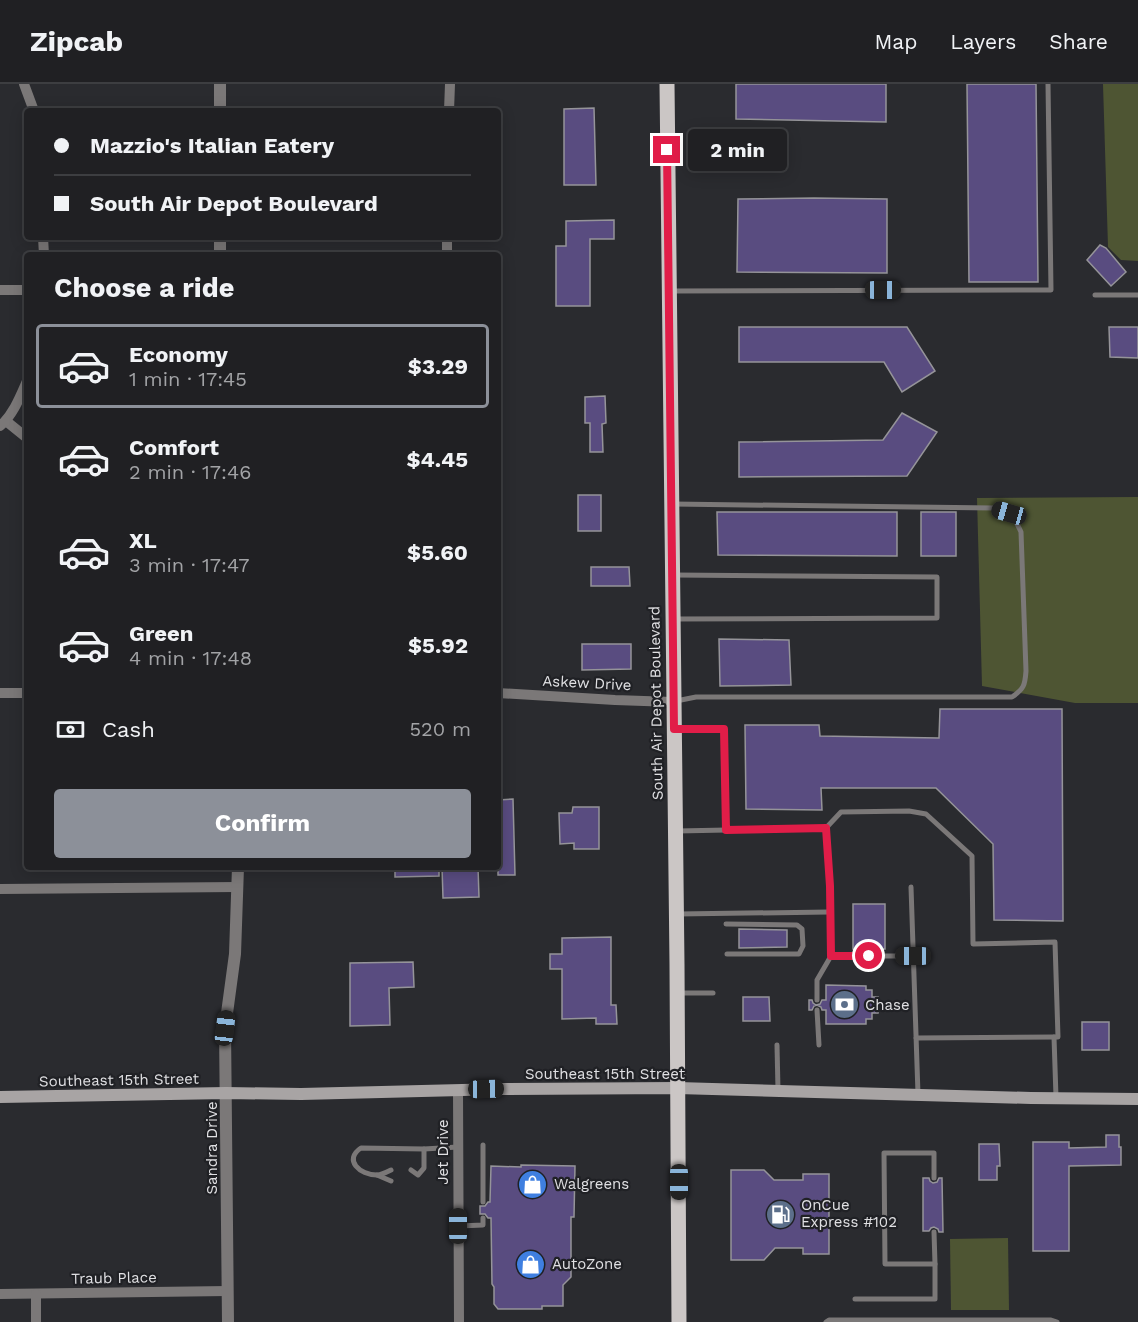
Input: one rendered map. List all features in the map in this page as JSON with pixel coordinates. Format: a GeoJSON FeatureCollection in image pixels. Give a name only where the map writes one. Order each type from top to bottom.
{"type":"FeatureCollection","features":[{"type":"Feature","properties":{"kind":"main road","name":"South Air Depot Boulevard"},"geometry":{"type":"LineString","coordinates":[[667,84],[678,993],[679,1322]]}},
{"type":"Feature","properties":{"kind":"main road","name":"Southeast 15th Street"},"geometry":{"type":"LineString","coordinates":[[0,1097],[678,1088],[1138,1099]]}},
{"type":"Feature","properties":{"kind":"street"},"geometry":{"type":"LineString","coordinates":[[24,84],[33,108]]}},
{"type":"Feature","properties":{"kind":"street"},"geometry":{"type":"LineString","coordinates":[[220,84],[220,108]]}},
{"type":"Feature","properties":{"kind":"street"},"geometry":{"type":"LineString","coordinates":[[449,108],[450,84]]}},
{"type":"Feature","properties":{"kind":"street"},"geometry":{"type":"LineString","coordinates":[[0,290],[24,290]]}},
{"type":"Feature","properties":{"kind":"street"},"geometry":{"type":"LineString","coordinates":[[24,388],[3,424],[24,436]]}},
{"type":"Feature","properties":{"kind":"street"},"geometry":{"type":"LineString","coordinates":[[0,693],[24,693]]}},
{"type":"Feature","properties":{"kind":"street","name":"Askew Drive"},"geometry":{"type":"LineString","coordinates":[[501,693],[673,702]]}},
{"type":"Feature","properties":{"kind":"street","name":"Sandra Drive"},"geometry":{"type":"LineString","coordinates":[[228,1322],[225,1028],[235,954],[238,870]]}},
{"type":"Feature","properties":{"kind":"street"},"geometry":{"type":"LineString","coordinates":[[0,889],[237,886]]}},
{"type":"Feature","properties":{"kind":"street","name":"Jet Drive"},"geometry":{"type":"LineString","coordinates":[[458,1090],[459,1322]]}},
{"type":"Feature","properties":{"kind":"street","name":"Traub Place"},"geometry":{"type":"LineString","coordinates":[[0,1294],[228,1291]]}},
{"type":"Feature","properties":{"kind":"street"},"geometry":{"type":"LineString","coordinates":[[36,1294],[36,1322]]}},
{"type":"Feature","properties":{"kind":"lane"},"geometry":{"type":"LineString","coordinates":[[669,291],[1051,290],[1048,84]]}},
{"type":"Feature","properties":{"kind":"lane"},"geometry":{"type":"LineString","coordinates":[[1095,295],[1138,295]]}},
{"type":"Feature","properties":{"kind":"lane"},"geometry":{"type":"LineString","coordinates":[[671,504],[993,508],[1009,513],[1016,520],[1021,532],[1026,671],[1024,685],[1019,693],[1012,697],[696,697],[673,702]]}},
{"type":"Feature","properties":{"kind":"lane"},"geometry":{"type":"LineString","coordinates":[[672,575],[936,577],[937,618],[673,619]]}},
{"type":"Feature","properties":{"kind":"lane"},"geometry":{"type":"LineString","coordinates":[[674,729],[724,729],[726,830]]}},
{"type":"Feature","properties":{"kind":"lane"},"geometry":{"type":"LineString","coordinates":[[676,831],[826,828],[841,812],[909,811],[926,814],[972,856],[973,944],[1055,942],[1058,1037],[916,1038]]}},
{"type":"Feature","properties":{"kind":"lane"},"geometry":{"type":"LineString","coordinates":[[817,1000],[817,980],[831,956],[826,828]]}},
{"type":"Feature","properties":{"kind":"lane"},"geometry":{"type":"LineString","coordinates":[[911,886],[918,1095]]}},
{"type":"Feature","properties":{"kind":"lane"},"geometry":{"type":"LineString","coordinates":[[677,914],[829,912]]}},
{"type":"Feature","properties":{"kind":"lane"},"geometry":{"type":"LineString","coordinates":[[726,924],[797,925],[802,929],[803,946],[799,954],[727,954]]}},
{"type":"Feature","properties":{"kind":"lane"},"geometry":{"type":"LineString","coordinates":[[831,956],[913,956]]}},
{"type":"Feature","properties":{"kind":"lane"},"geometry":{"type":"LineString","coordinates":[[678,993],[713,993]]}},
{"type":"Feature","properties":{"kind":"lane"},"geometry":{"type":"LineString","coordinates":[[817,1010],[819,1045]]}},
{"type":"Feature","properties":{"kind":"lane"},"geometry":{"type":"LineString","coordinates":[[1054,1037],[1056,1098]]}},
{"type":"Feature","properties":{"kind":"lane"},"geometry":{"type":"LineString","coordinates":[[777,1045],[778,1090]]}},
{"type":"Feature","properties":{"kind":"lane"},"geometry":{"type":"LineString","coordinates":[[483,1144],[483,1202]]}},
{"type":"Feature","properties":{"kind":"lane"},"geometry":{"type":"LineString","coordinates":[[391,1180],[361,1172],[354,1162],[357,1150],[361,1148],[458,1147]]}},
{"type":"Feature","properties":{"kind":"lane"},"geometry":{"type":"LineString","coordinates":[[410,1181],[424,1168],[424,1149]]}},
{"type":"Feature","properties":{"kind":"lane"},"geometry":{"type":"LineString","coordinates":[[934,1178],[934,1153],[884,1153],[885,1264],[935,1264]]}},
{"type":"Feature","properties":{"kind":"lane"},"geometry":{"type":"LineString","coordinates":[[377,1175],[391,1170]]}},
{"type":"Feature","properties":{"kind":"lane"},"geometry":{"type":"LineString","coordinates":[[411,1170],[418,1175]]}},
{"type":"Feature","properties":{"kind":"lane"},"geometry":{"type":"LineString","coordinates":[[458,1226],[483,1226],[483,1218]]}},
{"type":"Feature","properties":{"kind":"lane"},"geometry":{"type":"LineString","coordinates":[[855,1299],[935,1299],[934,1232]]}},
{"type":"Feature","properties":{"kind":"lane"},"geometry":{"type":"LineString","coordinates":[[826,1322],[829,1320],[1051,1320],[1057,1322]]}},
{"type":"Feature","properties":{"kind":"green space"},"geometry":{"type":"Polygon","coordinates":[[[1103,84],[1138,84],[1138,261],[1121,260],[1108,247],[1103,84]]]}},
{"type":"Feature","properties":{"kind":"green space"},"geometry":{"type":"Polygon","coordinates":[[[1138,497],[1138,703],[1075,703],[982,686],[977,498],[1138,497]]]}},
{"type":"Feature","properties":{"kind":"green space"},"geometry":{"type":"Polygon","coordinates":[[[1008,1238],[1009,1310],[951,1310],[950,1239],[1008,1238]]]}},
{"type":"Feature","properties":{"kind":"building"},"geometry":{"type":"Polygon","coordinates":[[[736,84],[886,84],[886,122],[736,119],[736,84]]]}},
{"type":"Feature","properties":{"kind":"building"},"geometry":{"type":"Polygon","coordinates":[[[967,84],[1036,84],[1038,282],[969,282],[967,84]]]}},
{"type":"Feature","properties":{"kind":"building"},"geometry":{"type":"Polygon","coordinates":[[[594,108],[596,185],[564,185],[564,109],[594,108]]]}},
{"type":"Feature","properties":{"kind":"building"},"geometry":{"type":"Polygon","coordinates":[[[738,199],[887,199],[887,273],[737,272],[738,199]]]}},
{"type":"Feature","properties":{"kind":"building"},"geometry":{"type":"Polygon","coordinates":[[[614,220],[614,239],[590,239],[590,306],[556,306],[556,246],[566,246],[566,221],[614,220]]]}},
{"type":"Feature","properties":{"kind":"building"},"geometry":{"type":"Polygon","coordinates":[[[1100,245],[1106,248],[1126,272],[1111,286],[1087,260],[1100,245]]]}},
{"type":"Feature","properties":{"kind":"building"},"geometry":{"type":"Polygon","coordinates":[[[739,327],[907,327],[935,371],[902,392],[884,362],[739,362],[739,327]]]}},
{"type":"Feature","properties":{"kind":"building"},"geometry":{"type":"Polygon","coordinates":[[[1109,327],[1138,327],[1138,358],[1110,357],[1109,327]]]}},
{"type":"Feature","properties":{"kind":"building"},"geometry":{"type":"Polygon","coordinates":[[[605,396],[606,423],[602,424],[603,452],[590,452],[590,423],[585,423],[585,397],[605,396]]]}},
{"type":"Feature","properties":{"kind":"building"},"geometry":{"type":"Polygon","coordinates":[[[902,413],[937,432],[907,476],[739,477],[739,442],[883,440],[902,413]]]}},
{"type":"Feature","properties":{"kind":"building"},"geometry":{"type":"Polygon","coordinates":[[[578,495],[601,495],[601,531],[578,531],[578,495]]]}},
{"type":"Feature","properties":{"kind":"building"},"geometry":{"type":"Polygon","coordinates":[[[717,512],[897,512],[897,556],[718,555],[717,512]]]}},
{"type":"Feature","properties":{"kind":"building"},"geometry":{"type":"Polygon","coordinates":[[[921,512],[956,512],[956,556],[921,556],[921,512]]]}},
{"type":"Feature","properties":{"kind":"building"},"geometry":{"type":"Polygon","coordinates":[[[591,567],[629,567],[630,586],[591,586],[591,567]]]}},
{"type":"Feature","properties":{"kind":"building"},"geometry":{"type":"Polygon","coordinates":[[[719,639],[789,640],[791,685],[720,686],[719,639]]]}},
{"type":"Feature","properties":{"kind":"building"},"geometry":{"type":"Polygon","coordinates":[[[582,644],[631,644],[631,669],[582,670],[582,644]]]}},
{"type":"Feature","properties":{"kind":"building"},"geometry":{"type":"Polygon","coordinates":[[[940,709],[1062,709],[1063,921],[994,920],[993,844],[936,788],[821,788],[822,810],[746,809],[745,725],[819,725],[820,736],[939,738],[940,709]]]}},
{"type":"Feature","properties":{"kind":"building"},"geometry":{"type":"Polygon","coordinates":[[[513,799],[515,875],[498,875],[498,870],[501,870],[501,800],[513,799]]]}},
{"type":"Feature","properties":{"kind":"building"},"geometry":{"type":"Polygon","coordinates":[[[573,807],[599,807],[599,849],[574,849],[574,843],[560,844],[559,813],[572,813],[573,807]]]}},
{"type":"Feature","properties":{"kind":"building"},"geometry":{"type":"Polygon","coordinates":[[[395,870],[439,870],[439,876],[395,877],[395,870]]]}},
{"type":"Feature","properties":{"kind":"building"},"geometry":{"type":"Polygon","coordinates":[[[442,870],[478,870],[479,897],[443,898],[442,870]]]}},
{"type":"Feature","properties":{"kind":"building"},"geometry":{"type":"Polygon","coordinates":[[[853,904],[885,904],[885,949],[853,949],[853,904]]]}},
{"type":"Feature","properties":{"kind":"building"},"geometry":{"type":"Polygon","coordinates":[[[739,929],[787,930],[787,947],[739,948],[739,929]]]}},
{"type":"Feature","properties":{"kind":"building"},"geometry":{"type":"Polygon","coordinates":[[[611,937],[611,1005],[616,1005],[617,1024],[596,1024],[596,1018],[562,1019],[562,969],[550,969],[550,954],[562,954],[562,938],[611,937]]]}},
{"type":"Feature","properties":{"kind":"building"},"geometry":{"type":"Polygon","coordinates":[[[413,962],[414,987],[389,988],[390,1025],[350,1026],[350,963],[413,962]]]}},
{"type":"Feature","properties":{"kind":"building","name":"Chase"},"geometry":{"type":"Polygon","coordinates":[[[826,985],[866,986],[866,990],[872,990],[872,997],[878,997],[878,1013],[872,1013],[872,1019],[866,1019],[866,1024],[826,1024],[826,1010],[822,1010],[817,1005],[809,1010],[809,1000],[816,1005],[826,1000],[826,985]]]}},
{"type":"Feature","properties":{"kind":"building"},"geometry":{"type":"Polygon","coordinates":[[[743,997],[769,997],[770,1021],[743,1021],[743,997]]]}},
{"type":"Feature","properties":{"kind":"building"},"geometry":{"type":"Polygon","coordinates":[[[1082,1022],[1109,1022],[1109,1050],[1082,1050],[1082,1022]]]}},
{"type":"Feature","properties":{"kind":"building"},"geometry":{"type":"Polygon","coordinates":[[[1106,1135],[1119,1135],[1121,1165],[1069,1166],[1069,1251],[1033,1251],[1033,1142],[1069,1142],[1069,1148],[1106,1147],[1106,1135]]]}},
{"type":"Feature","properties":{"kind":"building"},"geometry":{"type":"Polygon","coordinates":[[[979,1144],[999,1144],[1000,1166],[997,1166],[997,1180],[979,1180],[979,1144]]]}},
{"type":"Feature","properties":{"kind":"building"},"geometry":{"type":"Polygon","coordinates":[[[521,1165],[575,1166],[574,1217],[571,1217],[571,1277],[563,1285],[563,1306],[542,1306],[542,1309],[498,1309],[494,1304],[491,1218],[480,1214],[480,1206],[485,1206],[490,1202],[491,1166],[521,1167],[521,1165]]]}},
{"type":"Feature","properties":{"kind":"building","name":"OnCue Express #102"},"geometry":{"type":"Polygon","coordinates":[[[731,1170],[764,1170],[774,1180],[803,1180],[803,1174],[829,1174],[829,1254],[803,1254],[803,1248],[775,1248],[764,1260],[731,1260],[731,1170]]]}},
{"type":"Feature","properties":{"kind":"building"},"geometry":{"type":"Polygon","coordinates":[[[923,1178],[929,1178],[933,1183],[942,1178],[943,1232],[939,1232],[934,1227],[929,1231],[923,1231],[923,1178]]]}},
{"type":"Feature","properties":{"kind":"place","name":"Chase"},"geometry":{"type":"Point","coordinates":[844,1005]}},
{"type":"Feature","properties":{"kind":"place","name":"Walgreens"},"geometry":{"type":"Point","coordinates":[533,1184]}},
{"type":"Feature","properties":{"kind":"place","name":"OnCue Express #102"},"geometry":{"type":"Point","coordinates":[780,1214]}},
{"type":"Feature","properties":{"kind":"place","name":"AutoZone"},"geometry":{"type":"Point","coordinates":[531,1264]}},
{"type":"Feature","properties":{"kind":"route"},"geometry":{"type":"LineString","coordinates":[[667,150],[674,729],[724,729],[726,830],[826,828],[831,956],[869,956]]}}]}
